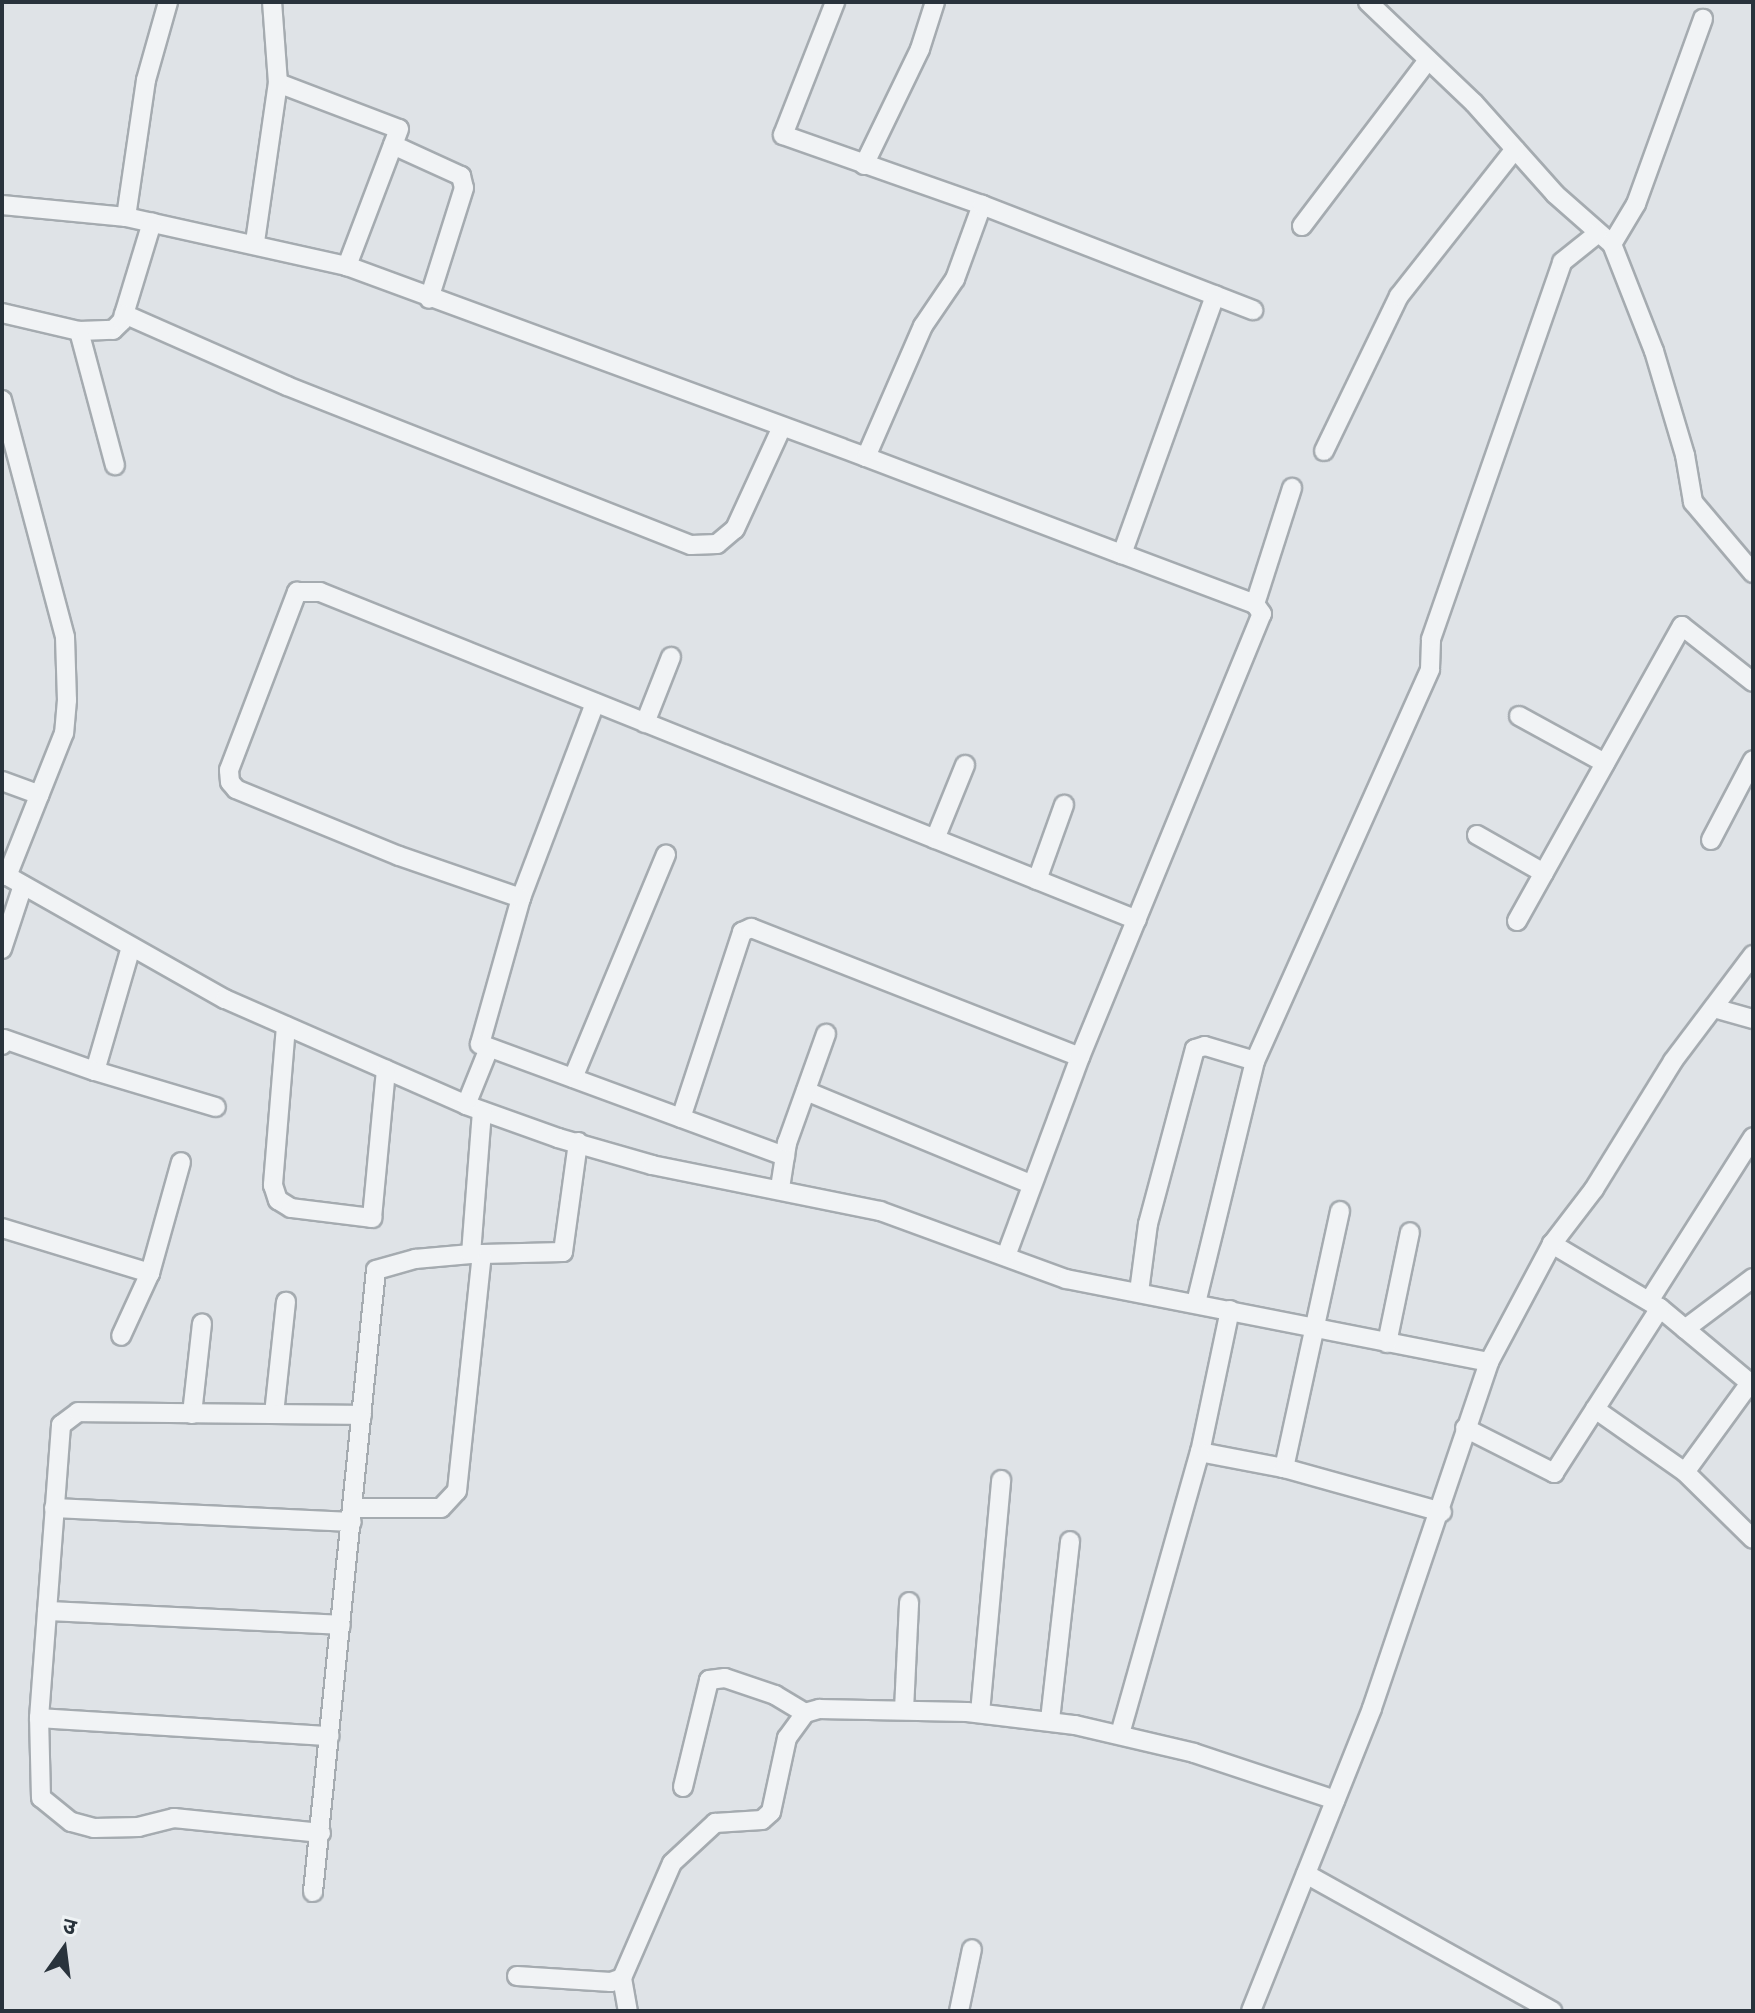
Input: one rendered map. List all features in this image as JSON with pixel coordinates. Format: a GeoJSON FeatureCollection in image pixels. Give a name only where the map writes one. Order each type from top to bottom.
{"type":"FeatureCollection","features":[{"type":"Feature","properties":{"kind":"street"},"geometry":{"type":"LineString","coordinates":[[126,217],[146,80],[168,2]]}},
{"type":"Feature","properties":{"kind":"street"},"geometry":{"type":"LineString","coordinates":[[255,242],[278,83],[272,2]]}},
{"type":"Feature","properties":{"kind":"street"},"geometry":{"type":"LineString","coordinates":[[835,2],[783,135],[982,205],[1253,310]]}},
{"type":"Feature","properties":{"kind":"street"},"geometry":{"type":"LineString","coordinates":[[864,165],[920,49],[935,2]]}},
{"type":"Feature","properties":{"kind":"street"},"geometry":{"type":"LineString","coordinates":[[1368,2],[1604,239],[1654,351],[1685,455],[1693,502],[1753,573]]}},
{"type":"Feature","properties":{"kind":"street"},"geometry":{"type":"LineString","coordinates":[[1196,1303],[1255,1061],[1430,669],[1431,639],[1562,262],[1604,239],[1636,204],[1703,19]]}},
{"type":"Feature","properties":{"kind":"street"},"geometry":{"type":"LineString","coordinates":[[1302,226],[1428,60]]}},
{"type":"Feature","properties":{"kind":"street"},"geometry":{"type":"LineString","coordinates":[[278,83],[397,125],[393,145],[347,266]]}},
{"type":"Feature","properties":{"kind":"street"},"geometry":{"type":"LineString","coordinates":[[393,145],[461,176],[464,188],[429,299]]}},
{"type":"Feature","properties":{"kind":"street"},"geometry":{"type":"LineString","coordinates":[[1324,451],[1399,296],[1515,149]]}},
{"type":"Feature","properties":{"kind":"street"},"geometry":{"type":"LineString","coordinates":[[2,205],[126,217],[255,242],[347,266],[1255,604],[1262,614],[1260,625],[1080,1057],[1006,1256]]}},
{"type":"Feature","properties":{"kind":"street"},"geometry":{"type":"LineString","coordinates":[[866,457],[923,326],[955,279],[982,205]]}},
{"type":"Feature","properties":{"kind":"street"},"geometry":{"type":"LineString","coordinates":[[2,313],[79,331],[113,330],[124,314],[152,222]]}},
{"type":"Feature","properties":{"kind":"street"},"geometry":{"type":"LineString","coordinates":[[1122,554],[1215,295]]}},
{"type":"Feature","properties":{"kind":"street"},"geometry":{"type":"LineString","coordinates":[[124,314],[287,386],[691,545],[717,544],[735,529],[782,427]]}},
{"type":"Feature","properties":{"kind":"street"},"geometry":{"type":"LineString","coordinates":[[79,331],[115,465]]}},
{"type":"Feature","properties":{"kind":"street"},"geometry":{"type":"LineString","coordinates":[[2,400],[65,637],[64,733],[11,878],[2,949]]}},
{"type":"Feature","properties":{"kind":"street"},"geometry":{"type":"LineString","coordinates":[[1255,604],[1292,488]]}},
{"type":"Feature","properties":{"kind":"street"},"geometry":{"type":"LineString","coordinates":[[521,898],[399,856],[236,789],[230,782],[229,770],[297,592],[320,592],[1137,920]]}},
{"type":"Feature","properties":{"kind":"street"},"geometry":{"type":"LineString","coordinates":[[1517,921],[1682,626],[1753,682]]}},
{"type":"Feature","properties":{"kind":"street"},"geometry":{"type":"LineString","coordinates":[[645,723],[671,657]]}},
{"type":"Feature","properties":{"kind":"street"},"geometry":{"type":"LineString","coordinates":[[595,703],[521,898],[480,1044],[785,1156]]}},
{"type":"Feature","properties":{"kind":"street"},"geometry":{"type":"LineString","coordinates":[[1519,716],[1605,763]]}},
{"type":"Feature","properties":{"kind":"street"},"geometry":{"type":"LineString","coordinates":[[1711,840],[1753,760]]}},
{"type":"Feature","properties":{"kind":"street"},"geometry":{"type":"LineString","coordinates":[[935,839],[965,765]]}},
{"type":"Feature","properties":{"kind":"street"},"geometry":{"type":"LineString","coordinates":[[2,781],[40,795]]}},
{"type":"Feature","properties":{"kind":"street"},"geometry":{"type":"LineString","coordinates":[[1037,880],[1064,805]]}},
{"type":"Feature","properties":{"kind":"street"},"geometry":{"type":"LineString","coordinates":[[1477,835],[1544,873]]}},
{"type":"Feature","properties":{"kind":"street"},"geometry":{"type":"LineString","coordinates":[[573,1078],[666,855]]}},
{"type":"Feature","properties":{"kind":"street"},"geometry":{"type":"LineString","coordinates":[[11,878],[131,947],[286,1026],[474,1108],[652,1165],[780,1188],[880,1211],[1066,1279],[1489,1362]]}},
{"type":"Feature","properties":{"kind":"street"},"geometry":{"type":"LineString","coordinates":[[681,1118],[742,932],[751,928],[1080,1057]]}},
{"type":"Feature","properties":{"kind":"street"},"geometry":{"type":"LineString","coordinates":[[95,1071],[131,947]]}},
{"type":"Feature","properties":{"kind":"street"},"geometry":{"type":"LineString","coordinates":[[1251,2011],[1335,1800],[1442,1512],[1465,1428],[1489,1362],[1552,1244],[1753,955]]}},
{"type":"Feature","properties":{"kind":"street"},"geometry":{"type":"LineString","coordinates":[[1714,1008],[1753,1019]]}},
{"type":"Feature","properties":{"kind":"street"},"geometry":{"type":"LineString","coordinates":[[286,1026],[273,1185],[278,1200],[291,1208],[368,1221],[374,1215],[386,1070]]}},
{"type":"Feature","properties":{"kind":"street"},"geometry":{"type":"LineString","coordinates":[[780,1188],[785,1156],[826,1034]]}},
{"type":"Feature","properties":{"kind":"street"},"geometry":{"type":"LineString","coordinates":[[3,1041],[216,1107]]}},
{"type":"Feature","properties":{"kind":"street"},"geometry":{"type":"LineString","coordinates":[[1139,1292],[1148,1224],[1195,1049],[1205,1046],[1255,1061]]}},
{"type":"Feature","properties":{"kind":"street"},"geometry":{"type":"LineString","coordinates":[[54,1508],[353,1515],[441,1508],[457,1491],[477,1254],[474,1108],[489,1048]]}},
{"type":"Feature","properties":{"kind":"street"},"geometry":{"type":"LineString","coordinates":[[806,1091],[1031,1184]]}},
{"type":"Feature","properties":{"kind":"street"},"geometry":{"type":"LineString","coordinates":[[1465,1428],[1554,1473],[1595,1409],[1753,1137]]}},
{"type":"Feature","properties":{"kind":"street"},"geometry":{"type":"LineString","coordinates":[[313,1892],[376,1270],[415,1259],[563,1252],[578,1142]]}},
{"type":"Feature","properties":{"kind":"street"},"geometry":{"type":"LineString","coordinates":[[121,1336],[150,1273],[181,1162]]}},
{"type":"Feature","properties":{"kind":"street"},"geometry":{"type":"LineString","coordinates":[[1284,1468],[1340,1211]]}},
{"type":"Feature","properties":{"kind":"street"},"geometry":{"type":"LineString","coordinates":[[2,1228],[150,1273]]}},
{"type":"Feature","properties":{"kind":"street"},"geometry":{"type":"LineString","coordinates":[[1387,1343],[1410,1232]]}},
{"type":"Feature","properties":{"kind":"street"},"geometry":{"type":"LineString","coordinates":[[1552,1244],[1655,1305],[1750,1383],[1685,1472]]}},
{"type":"Feature","properties":{"kind":"street"},"geometry":{"type":"LineString","coordinates":[[1685,1329],[1753,1278]]}},
{"type":"Feature","properties":{"kind":"street"},"geometry":{"type":"LineString","coordinates":[[274,1414],[286,1302]]}},
{"type":"Feature","properties":{"kind":"street"},"geometry":{"type":"LineString","coordinates":[[1120,1734],[1200,1452],[1230,1310]]}},
{"type":"Feature","properties":{"kind":"street"},"geometry":{"type":"LineString","coordinates":[[192,1414],[202,1324]]}},
{"type":"Feature","properties":{"kind":"street"},"geometry":{"type":"LineString","coordinates":[[1595,1409],[1685,1472],[1753,1539]]}},
{"type":"Feature","properties":{"kind":"street"},"geometry":{"type":"LineString","coordinates":[[321,1833],[197,1818],[115,1829],[71,1822],[41,1798],[39,1718],[61,1425],[67,1416],[78,1412],[362,1415]]}},
{"type":"Feature","properties":{"kind":"street"},"geometry":{"type":"LineString","coordinates":[[1200,1452],[1284,1468],[1442,1512]]}},
{"type":"Feature","properties":{"kind":"street"},"geometry":{"type":"LineString","coordinates":[[980,1713],[1001,1480]]}},
{"type":"Feature","properties":{"kind":"street"},"geometry":{"type":"LineString","coordinates":[[1050,1720],[1070,1541]]}},
{"type":"Feature","properties":{"kind":"street"},"geometry":{"type":"LineString","coordinates":[[904,1710],[909,1602]]}},
{"type":"Feature","properties":{"kind":"street"},"geometry":{"type":"LineString","coordinates":[[47,1611],[341,1625]]}},
{"type":"Feature","properties":{"kind":"street"},"geometry":{"type":"LineString","coordinates":[[683,1787],[709,1680],[725,1678],[775,1695],[805,1713],[904,1710],[980,1713],[1050,1720],[1120,1734],[1335,1800]]}},
{"type":"Feature","properties":{"kind":"street"},"geometry":{"type":"LineString","coordinates":[[628,2011],[622,1978],[672,1863],[715,1823],[762,1820],[771,1812],[787,1738],[805,1713]]}},
{"type":"Feature","properties":{"kind":"street"},"geometry":{"type":"LineString","coordinates":[[39,1718],[329,1736]]}},
{"type":"Feature","properties":{"kind":"street"},"geometry":{"type":"LineString","coordinates":[[1306,1874],[1552,2011]]}},
{"type":"Feature","properties":{"kind":"street"},"geometry":{"type":"LineString","coordinates":[[959,2011],[972,1949]]}},
{"type":"Feature","properties":{"kind":"street"},"geometry":{"type":"LineString","coordinates":[[517,1976],[611,1982],[622,1978]]}}]}
